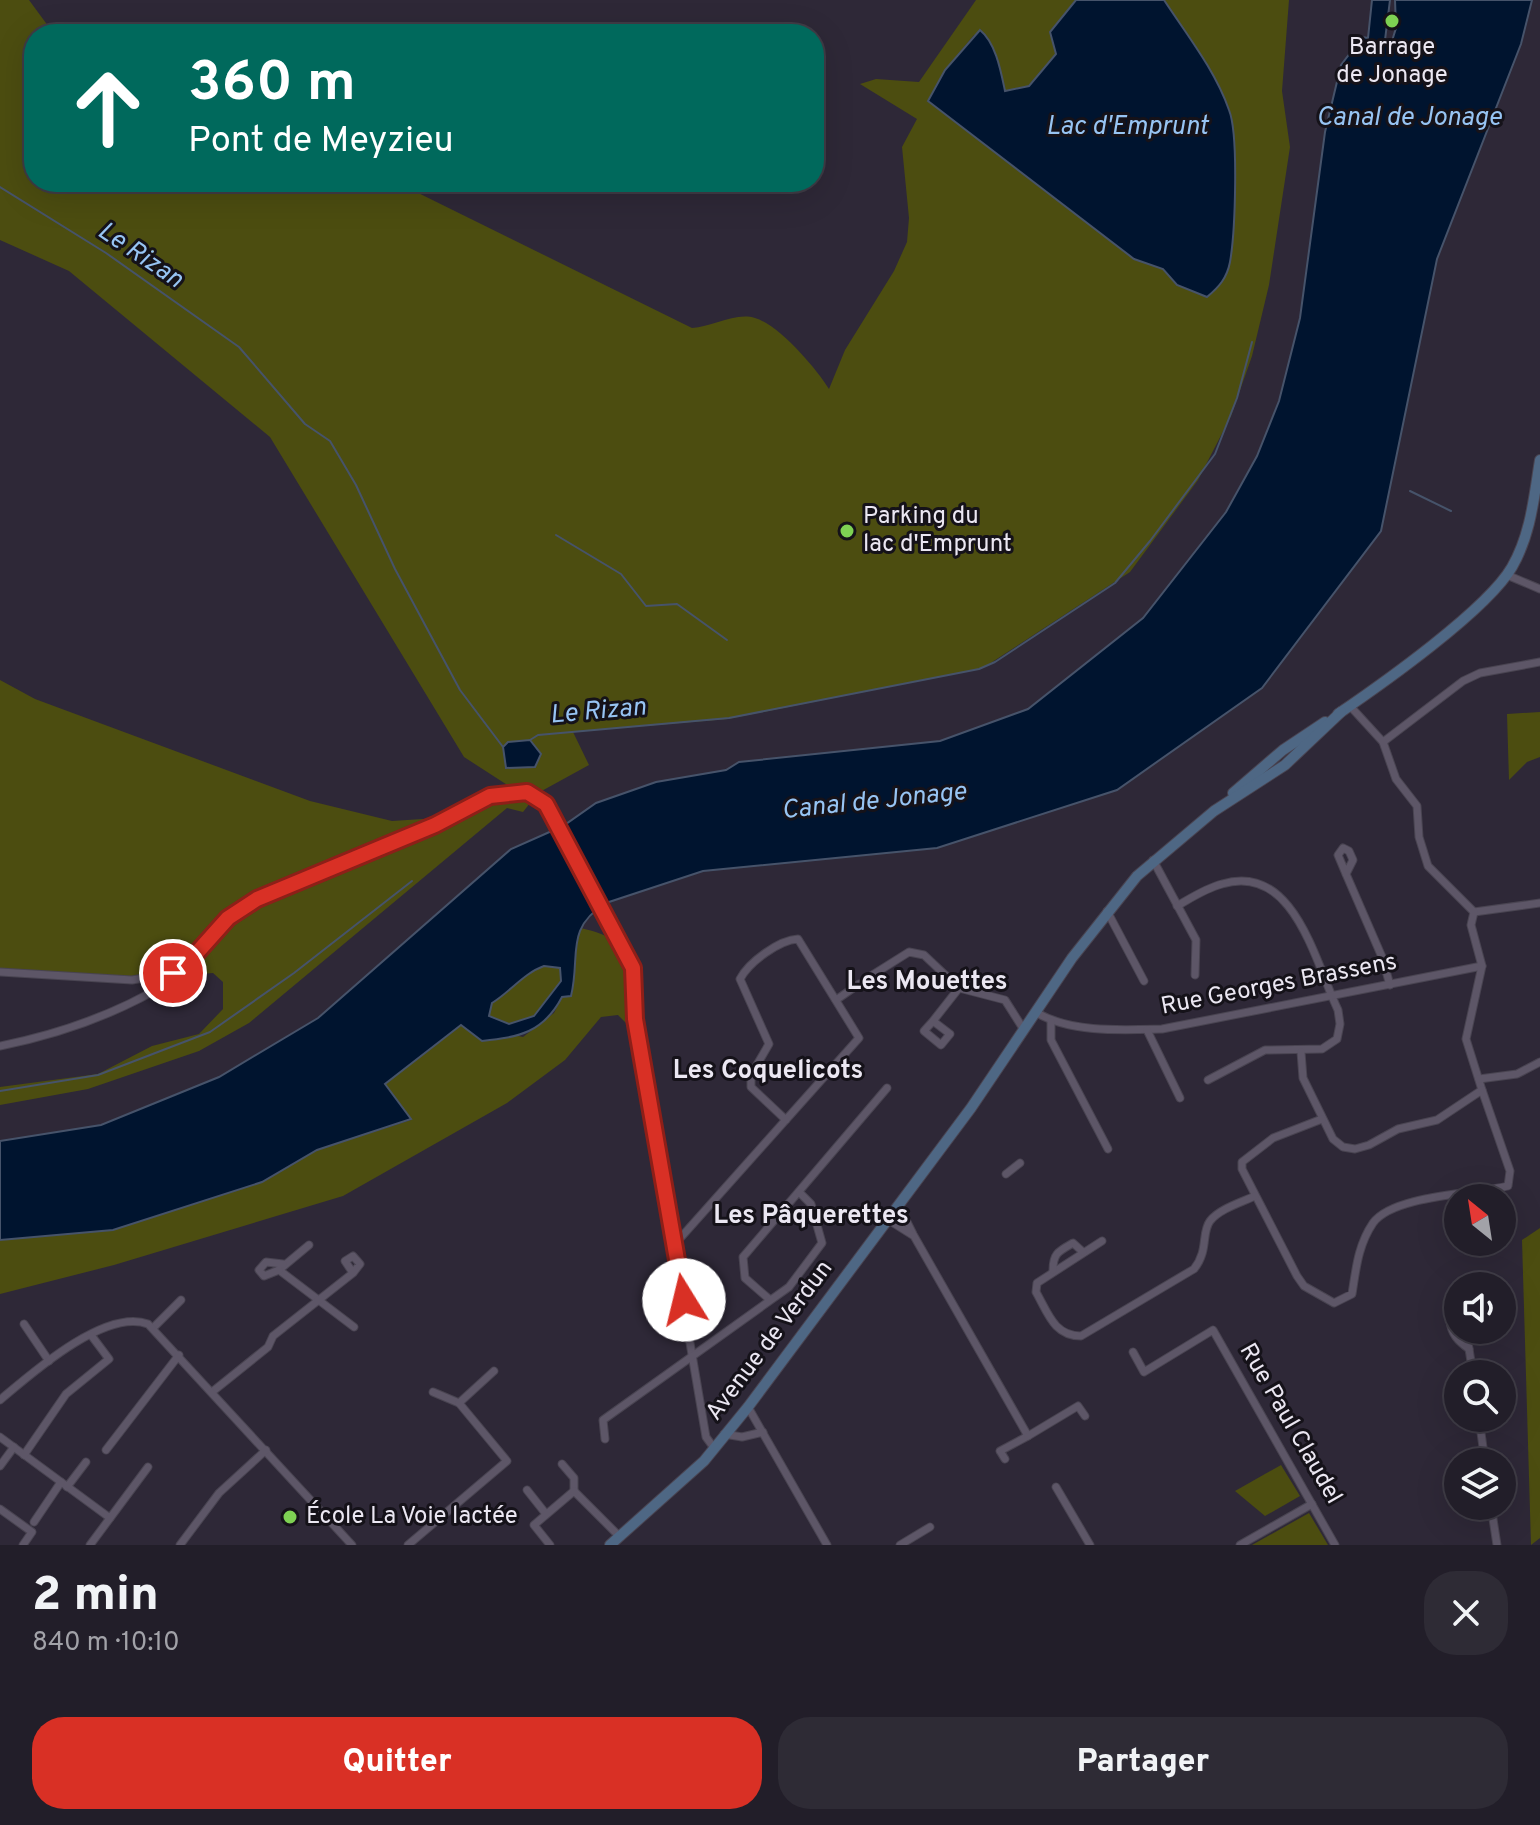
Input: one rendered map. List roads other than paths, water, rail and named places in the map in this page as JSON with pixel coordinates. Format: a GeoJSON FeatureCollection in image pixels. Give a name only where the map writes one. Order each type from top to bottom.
{"type":"FeatureCollection","features":[{"type":"Feature","properties":{"kind":"main road","name":"Avenue de Verdun"},"geometry":{"type":"LineString","coordinates":[[610,1545],[714,1448],[748,1407],[1037,1013],[1107,911],[1153,860],[1283,750],[1346,709],[1478,607],[1507,575],[1530,522],[1540,460]]}},
{"type":"Feature","properties":{"kind":"street"},"geometry":{"type":"LineString","coordinates":[[1507,575],[1540,589]]}},
{"type":"Feature","properties":{"kind":"street"},"geometry":{"type":"LineString","coordinates":[[1383,742],[1463,681],[1480,673],[1540,662]]}},
{"type":"Feature","properties":{"kind":"street"},"geometry":{"type":"LineString","coordinates":[[1346,709],[1383,742],[1396,779],[1417,806],[1419,837],[1428,866],[1474,912]]}},
{"type":"Feature","properties":{"kind":"street"},"geometry":{"type":"LineString","coordinates":[[0,972],[132,980],[173,973],[186,965],[242,907],[435,825],[490,796],[527,792],[539,798],[549,810],[633,968],[635,1019],[706,1437],[714,1448]]}},
{"type":"Feature","properties":{"kind":"street"},"geometry":{"type":"LineString","coordinates":[[1153,860],[1196,940],[1195,975]]}},
{"type":"Feature","properties":{"kind":"street"},"geometry":{"type":"LineString","coordinates":[[1346,874],[1382,957],[1390,985]]}},
{"type":"Feature","properties":{"kind":"street"},"geometry":{"type":"LineString","coordinates":[[1177,906],[1220,884],[1237,880],[1272,888],[1284,897],[1295,916],[1332,997],[1340,1024],[1337,1039],[1322,1049],[1301,1052],[1265,1050],[1208,1080]]}},
{"type":"Feature","properties":{"kind":"street"},"geometry":{"type":"LineString","coordinates":[[1474,912],[1540,903]]}},
{"type":"Feature","properties":{"kind":"street"},"geometry":{"type":"LineString","coordinates":[[1107,911],[1144,981]]}},
{"type":"Feature","properties":{"kind":"street"},"geometry":{"type":"LineString","coordinates":[[1322,1119],[1273,1138],[1242,1162],[1242,1169],[1297,1276],[1304,1286],[1334,1303],[1352,1294],[1365,1238],[1375,1220],[1386,1212],[1453,1194],[1508,1186],[1510,1171],[1466,1039],[1482,966],[1471,925],[1474,912]]}},
{"type":"Feature","properties":{"kind":"street"},"geometry":{"type":"LineString","coordinates":[[675,1244],[786,1120],[859,1038],[798,939],[787,940],[745,970],[740,979],[769,1044],[751,1075],[751,1087],[786,1120]]}},
{"type":"Feature","properties":{"kind":"street"},"geometry":{"type":"LineString","coordinates":[[836,1000],[909,952],[924,955],[959,988],[1005,1000],[1024,1030]]}},
{"type":"Feature","properties":{"kind":"street","name":"Rue Georges Brassens"},"geometry":{"type":"LineString","coordinates":[[1037,1013],[1051,1022],[1116,1031],[1147,1030],[1205,1022],[1482,966]]}},
{"type":"Feature","properties":{"kind":"street"},"geometry":{"type":"LineString","coordinates":[[0,1046],[68,1028],[117,1010],[171,981],[173,973]]}},
{"type":"Feature","properties":{"kind":"street"},"geometry":{"type":"LineString","coordinates":[[933,1021],[959,988]]}},
{"type":"Feature","properties":{"kind":"street"},"geometry":{"type":"LineString","coordinates":[[1051,1022],[1051,1040],[1108,1149]]}},
{"type":"Feature","properties":{"kind":"street"},"geometry":{"type":"LineString","coordinates":[[1147,1030],[1180,1098]]}},
{"type":"Feature","properties":{"kind":"street"},"geometry":{"type":"LineString","coordinates":[[1301,1052],[1301,1073],[1333,1139],[1343,1147],[1355,1149],[1398,1129],[1437,1120],[1482,1090]]}},
{"type":"Feature","properties":{"kind":"street"},"geometry":{"type":"LineString","coordinates":[[1479,1079],[1517,1074],[1540,1062]]}},
{"type":"Feature","properties":{"kind":"street"},"geometry":{"type":"LineString","coordinates":[[769,1299],[745,1278],[743,1257],[887,1088]]}},
{"type":"Feature","properties":{"kind":"street"},"geometry":{"type":"LineString","coordinates":[[1006,1174],[1020,1163]]}},
{"type":"Feature","properties":{"kind":"street"},"geometry":{"type":"LineString","coordinates":[[605,1439],[603,1420],[789,1287],[822,1243],[811,1204],[800,1193]]}},
{"type":"Feature","properties":{"kind":"street"},"geometry":{"type":"LineString","coordinates":[[1102,1241],[1037,1283],[1036,1292],[1059,1332],[1081,1336],[1194,1269],[1204,1256],[1208,1223],[1217,1214],[1255,1196]]}},
{"type":"Feature","properties":{"kind":"street"},"geometry":{"type":"LineString","coordinates":[[891,1214],[914,1236]]}},
{"type":"Feature","properties":{"kind":"street"},"geometry":{"type":"LineString","coordinates":[[891,1214],[906,1220],[1028,1436]]}},
{"type":"Feature","properties":{"kind":"street"},"geometry":{"type":"LineString","coordinates":[[1053,1270],[1058,1251],[1073,1243],[1083,1252]]}},
{"type":"Feature","properties":{"kind":"street"},"geometry":{"type":"LineString","coordinates":[[309,1245],[281,1267],[354,1327]]}},
{"type":"Feature","properties":{"kind":"street"},"geometry":{"type":"LineString","coordinates":[[212,1392],[268,1347],[273,1336],[353,1273]]}},
{"type":"Feature","properties":{"kind":"street"},"geometry":{"type":"LineString","coordinates":[[154,1327],[181,1300]]}},
{"type":"Feature","properties":{"kind":"street"},"geometry":{"type":"LineString","coordinates":[[0,1399],[49,1361],[91,1335],[125,1320],[135,1319],[154,1327],[352,1545]]}},
{"type":"Feature","properties":{"kind":"street"},"geometry":{"type":"LineString","coordinates":[[24,1324],[49,1361]]}},
{"type":"Feature","properties":{"kind":"street","name":"Rue Paul Claudel"},"geometry":{"type":"LineString","coordinates":[[1133,1352],[1144,1372],[1213,1330],[1335,1545]]}},
{"type":"Feature","properties":{"kind":"street"},"geometry":{"type":"LineString","coordinates":[[24,1455],[66,1394],[109,1359],[91,1335]]}},
{"type":"Feature","properties":{"kind":"street"},"geometry":{"type":"LineString","coordinates":[[1463,1344],[1469,1349]]}},
{"type":"Feature","properties":{"kind":"street"},"geometry":{"type":"LineString","coordinates":[[1468,1344],[1471,1360]]}},
{"type":"Feature","properties":{"kind":"street"},"geometry":{"type":"LineString","coordinates":[[106,1450],[179,1355]]}},
{"type":"Feature","properties":{"kind":"street"},"geometry":{"type":"LineString","coordinates":[[459,1403],[494,1371]]}},
{"type":"Feature","properties":{"kind":"street"},"geometry":{"type":"LineString","coordinates":[[408,1545],[507,1461],[459,1403],[433,1392]]}},
{"type":"Feature","properties":{"kind":"street"},"geometry":{"type":"LineString","coordinates":[[1005,1459],[1000,1451],[1078,1406],[1085,1416]]}},
{"type":"Feature","properties":{"kind":"street"},"geometry":{"type":"LineString","coordinates":[[748,1407],[827,1545]]}},
{"type":"Feature","properties":{"kind":"street"},"geometry":{"type":"LineString","coordinates":[[724,1434],[742,1437],[763,1432]]}},
{"type":"Feature","properties":{"kind":"street"},"geometry":{"type":"LineString","coordinates":[[0,1437],[110,1518]]}},
{"type":"Feature","properties":{"kind":"street"},"geometry":{"type":"LineString","coordinates":[[0,1466],[14,1447]]}},
{"type":"Feature","properties":{"kind":"street"},"geometry":{"type":"LineString","coordinates":[[180,1545],[219,1493],[266,1450]]}},
{"type":"Feature","properties":{"kind":"street"},"geometry":{"type":"LineString","coordinates":[[34,1522],[86,1462]]}},
{"type":"Feature","properties":{"kind":"street"},"geometry":{"type":"LineString","coordinates":[[562,1464],[574,1478],[574,1491],[620,1537]]}},
{"type":"Feature","properties":{"kind":"street"},"geometry":{"type":"LineString","coordinates":[[90,1545],[148,1467]]}},
{"type":"Feature","properties":{"kind":"street"},"geometry":{"type":"LineString","coordinates":[[1056,1487],[1090,1545]]}},
{"type":"Feature","properties":{"kind":"street"},"geometry":{"type":"LineString","coordinates":[[527,1490],[546,1514]]}},
{"type":"Feature","properties":{"kind":"street"},"geometry":{"type":"LineString","coordinates":[[550,1545],[534,1525],[574,1491]]}},
{"type":"Feature","properties":{"kind":"street"},"geometry":{"type":"LineString","coordinates":[[1240,1545],[1312,1504]]}},
{"type":"Feature","properties":{"kind":"street"},"geometry":{"type":"LineString","coordinates":[[0,1509],[32,1532],[23,1545]]}},
{"type":"Feature","properties":{"kind":"street"},"geometry":{"type":"LineString","coordinates":[[1493,1520],[1497,1545]]}},
{"type":"Feature","properties":{"kind":"street"},"geometry":{"type":"LineString","coordinates":[[900,1545],[930,1527]]}},
{"type":"Feature","properties":{"kind":"water","name":"Lac d'Emprunt"},"geometry":{"type":"Polygon","coordinates":[[[1076,0],[1164,0],[1200,53],[1223,95],[1234,140],[1233,230],[1227,273],[1207,297],[1177,285],[1163,269],[1134,259],[928,101],[945,70],[980,30],[994,50],[1005,91],[1029,86],[1056,54],[1050,32],[1076,0]]]}},
{"type":"Feature","properties":{"kind":"water","name":"Canal de Jonage"},"geometry":{"type":"Polygon","coordinates":[[[1372,0],[1390,0],[1385,40],[1392,41],[1396,28],[1395,0],[1532,0],[1521,44],[1437,259],[1381,531],[1262,688],[1117,790],[937,848],[703,871],[606,903],[584,923],[579,933],[571,996],[562,997],[538,1026],[519,1035],[482,1041],[461,1025],[385,1084],[411,1119],[317,1150],[262,1182],[113,1230],[0,1240],[0,1141],[101,1125],[219,1077],[318,1018],[511,849],[563,826],[596,803],[656,782],[726,770],[739,762],[940,741],[1028,709],[1143,618],[1226,512],[1257,456],[1279,401],[1300,318],[1325,132],[1341,65],[1357,44],[1356,36],[1368,38],[1372,0]],[[544,966],[530,973],[492,1003],[489,1016],[509,1024],[534,1016],[561,981],[560,968],[544,966]]]}},
{"type":"Feature","properties":{"kind":"water"},"geometry":{"type":"Polygon","coordinates":[[[530,740],[541,754],[535,767],[506,768],[503,747],[508,742],[530,740]]]}},
{"type":"Feature","properties":{"kind":"waterway","name":"Le Rizan"},"geometry":{"type":"LineString","coordinates":[[0,187],[106,253],[239,347],[305,424],[330,441],[356,485],[395,569],[460,690],[503,747]]}},
{"type":"Feature","properties":{"kind":"waterway","name":"Le Rizan"},"geometry":{"type":"LineString","coordinates":[[530,740],[538,735],[729,718],[979,669],[995,662],[1115,583],[1150,541],[1215,454],[1237,398],[1252,342]]}},
{"type":"Feature","properties":{"kind":"waterway"},"geometry":{"type":"LineString","coordinates":[[1410,491],[1451,511]]}},
{"type":"Feature","properties":{"kind":"waterway"},"geometry":{"type":"LineString","coordinates":[[556,535],[621,574],[646,606],[677,604],[727,640]]}},
{"type":"Feature","properties":{"kind":"waterway"},"geometry":{"type":"LineString","coordinates":[[0,1091],[98,1075],[210,1032],[294,973],[412,881]]}},
{"type":"Feature","properties":{"kind":"place","name":"Barrage de Jonage"},"geometry":{"type":"Point","coordinates":[1392,21]}},
{"type":"Feature","properties":{"kind":"place","name":"Parking du lac d'Emprunt"},"geometry":{"type":"Point","coordinates":[847,531]}},
{"type":"Feature","properties":{"kind":"place","name":"École La Voie lactée"},"geometry":{"type":"Point","coordinates":[290,1517]}},
{"type":"Feature","properties":{"kind":"district","name":"Les Mouettes"},"geometry":{"type":"Point","coordinates":[927,982]}},
{"type":"Feature","properties":{"kind":"district","name":"Les Coquelicots"},"geometry":{"type":"Point","coordinates":[768,1071]}},
{"type":"Feature","properties":{"kind":"district","name":"Les Pâquerettes"},"geometry":{"type":"Point","coordinates":[811,1216]}}]}
